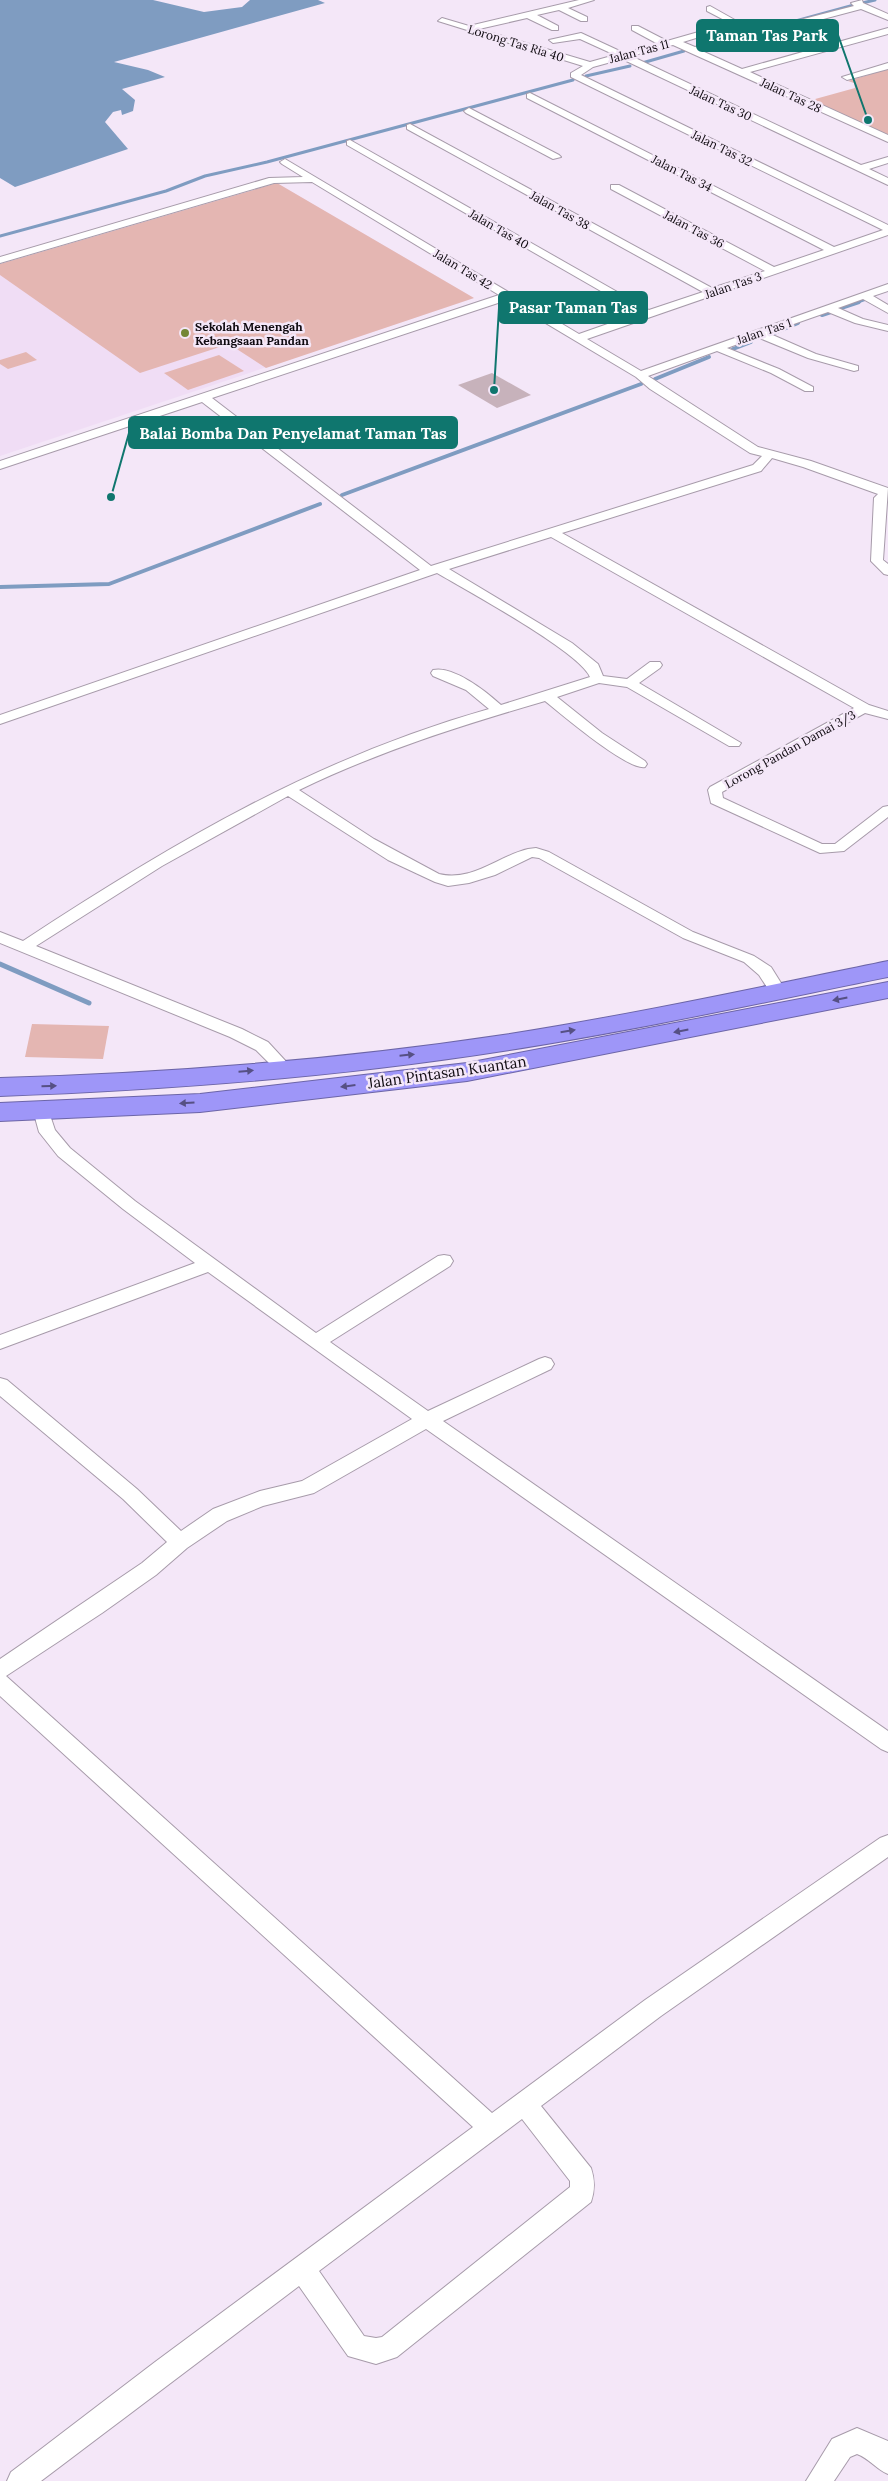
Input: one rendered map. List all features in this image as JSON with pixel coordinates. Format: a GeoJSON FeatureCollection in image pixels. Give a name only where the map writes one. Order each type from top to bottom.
{"type":"FeatureCollection","features":[{"type":"Feature","properties":{"kind":"highway","name":"Jalan Pintasan Kuantan"},"geometry":{"type":"LineString","coordinates":[[0,1087],[71,1085],[284,1068],[446,1051],[610,1024],[888,969]]}},
{"type":"Feature","properties":{"kind":"highway","name":"Jalan Pintasan Kuantan"},"geometry":{"type":"LineString","coordinates":[[0,1112],[200,1103],[467,1072],[888,990]]}},
{"type":"Feature","properties":{"kind":"street"},"geometry":{"type":"LineString","coordinates":[[468,29],[590,0]]}},
{"type":"Feature","properties":{"kind":"street"},"geometry":{"type":"LineString","coordinates":[[694,50],[864,3],[888,17]]}},
{"type":"Feature","properties":{"kind":"street"},"geometry":{"type":"LineString","coordinates":[[559,7],[584,19]]}},
{"type":"Feature","properties":{"kind":"street"},"geometry":{"type":"LineString","coordinates":[[635,28],[670,43],[738,24],[710,9]]}},
{"type":"Feature","properties":{"kind":"street"},"geometry":{"type":"LineString","coordinates":[[529,15],[555,28]]}},
{"type":"Feature","properties":{"kind":"street","name":"Lorong Tas Ria 40"},"geometry":{"type":"LineString","coordinates":[[442,21],[590,65]]}},
{"type":"Feature","properties":{"kind":"street"},"geometry":{"type":"LineString","coordinates":[[740,72],[888,31]]}},
{"type":"Feature","properties":{"kind":"street","name":"Jalan Tas 30"},"geometry":{"type":"LineString","coordinates":[[554,40],[581,36],[888,182]]}},
{"type":"Feature","properties":{"kind":"street","name":"Jalan Tas 11"},"geometry":{"type":"LineString","coordinates":[[590,65],[670,43],[694,50]]}},
{"type":"Feature","properties":{"kind":"street","name":"Jalan Tas 28"},"geometry":{"type":"LineString","coordinates":[[694,50],[888,139]]}},
{"type":"Feature","properties":{"kind":"street","name":"Jalan Tas 32"},"geometry":{"type":"LineString","coordinates":[[590,65],[574,73],[575,77],[888,231]]}},
{"type":"Feature","properties":{"kind":"street"},"geometry":{"type":"LineString","coordinates":[[848,77],[888,66]]}},
{"type":"Feature","properties":{"kind":"street","name":"Jalan Tas 34"},"geometry":{"type":"LineString","coordinates":[[530,96],[834,251]]}},
{"type":"Feature","properties":{"kind":"street"},"geometry":{"type":"LineString","coordinates":[[469,111],[556,156]]}},
{"type":"Feature","properties":{"kind":"street","name":"Jalan Tas 38"},"geometry":{"type":"LineString","coordinates":[[410,127],[711,292]]}},
{"type":"Feature","properties":{"kind":"street","name":"Jalan Tas 40"},"geometry":{"type":"LineString","coordinates":[[350,143],[648,314]]}},
{"type":"Feature","properties":{"kind":"street"},"geometry":{"type":"LineString","coordinates":[[860,169],[888,160]]}},
{"type":"Feature","properties":{"kind":"street","name":"Jalan Tas 42"},"geometry":{"type":"LineString","coordinates":[[285,162],[640,375],[654,387],[740,442],[769,455],[807,464],[887,493]]}},
{"type":"Feature","properties":{"kind":"street"},"geometry":{"type":"LineString","coordinates":[[0,260],[273,180],[292,178],[315,180]]}},
{"type":"Feature","properties":{"kind":"street","name":"Jalan Tas 36"},"geometry":{"type":"LineString","coordinates":[[615,187],[773,271]]}},
{"type":"Feature","properties":{"kind":"street","name":"Jalan Tas 3"},"geometry":{"type":"LineString","coordinates":[[578,338],[888,231]]}},
{"type":"Feature","properties":{"kind":"street","name":"Jalan Tas 1"},"geometry":{"type":"LineString","coordinates":[[640,375],[888,287]]}},
{"type":"Feature","properties":{"kind":"street"},"geometry":{"type":"LineString","coordinates":[[0,465],[507,296]]}},
{"type":"Feature","properties":{"kind":"street"},"geometry":{"type":"LineString","coordinates":[[865,296],[888,310]]}},
{"type":"Feature","properties":{"kind":"street"},"geometry":{"type":"LineString","coordinates":[[828,308],[859,321],[888,328]]}},
{"type":"Feature","properties":{"kind":"street"},"geometry":{"type":"LineString","coordinates":[[757,334],[812,356],[854,368]]}},
{"type":"Feature","properties":{"kind":"street"},"geometry":{"type":"LineString","coordinates":[[718,348],[775,371],[809,389]]}},
{"type":"Feature","properties":{"kind":"street"},"geometry":{"type":"LineString","coordinates":[[203,397],[434,570],[567,646],[594,667],[598,679]]}},
{"type":"Feature","properties":{"kind":"street"},"geometry":{"type":"LineString","coordinates":[[0,720],[85,689],[434,570],[757,468],[769,455]]}},
{"type":"Feature","properties":{"kind":"street"},"geometry":{"type":"LineString","coordinates":[[887,493],[880,498],[877,561],[888,571]]}},
{"type":"Feature","properties":{"kind":"street"},"geometry":{"type":"LineString","coordinates":[[553,533],[864,708],[888,715]]}},
{"type":"Feature","properties":{"kind":"street"},"geometry":{"type":"LineString","coordinates":[[630,683],[655,664]]}},
{"type":"Feature","properties":{"kind":"street"},"geometry":{"type":"LineString","coordinates":[[438,674],[461,681],[479,692],[498,710]]}},
{"type":"Feature","properties":{"kind":"street"},"geometry":{"type":"LineString","coordinates":[[24,947],[124,882],[289,790],[392,744],[498,710],[548,697],[598,679],[630,683],[734,743]]}},
{"type":"Feature","properties":{"kind":"street"},"geometry":{"type":"LineString","coordinates":[[548,697],[605,741],[640,764]]}},
{"type":"Feature","properties":{"kind":"street","name":"Lorong Pandan Damai 3/3"},"geometry":{"type":"LineString","coordinates":[[864,708],[715,790],[716,800],[820,849],[839,848],[888,810]]}},
{"type":"Feature","properties":{"kind":"street"},"geometry":{"type":"LineString","coordinates":[[289,790],[403,862],[446,881],[472,876],[499,867],[528,853],[536,852],[544,855],[688,935],[749,959],[765,971],[778,991]]}},
{"type":"Feature","properties":{"kind":"street"},"geometry":{"type":"LineString","coordinates":[[0,937],[236,1033],[262,1046],[284,1068]]}},
{"type":"Feature","properties":{"kind":"street"},"geometry":{"type":"LineString","coordinates":[[41,1110],[47,1132],[64,1152],[129,1205],[316,1342],[888,1743]]}},
{"type":"Feature","properties":{"kind":"street"},"geometry":{"type":"LineString","coordinates":[[316,1342],[444,1261]]}},
{"type":"Feature","properties":{"kind":"street"},"geometry":{"type":"LineString","coordinates":[[0,1342],[210,1264]]}},
{"type":"Feature","properties":{"kind":"street"},"geometry":{"type":"LineString","coordinates":[[0,1670],[149,1569],[180,1542],[220,1514],[243,1504],[307,1488],[427,1420],[545,1364]]}},
{"type":"Feature","properties":{"kind":"street"},"geometry":{"type":"LineString","coordinates":[[0,1384],[130,1494],[180,1542]]}},
{"type":"Feature","properties":{"kind":"street"},"geometry":{"type":"LineString","coordinates":[[0,1683],[491,2128]]}},
{"type":"Feature","properties":{"kind":"street"},"geometry":{"type":"LineString","coordinates":[[20,2481],[302,2268],[653,2008],[888,1845]]}},
{"type":"Feature","properties":{"kind":"street"},"geometry":{"type":"LineString","coordinates":[[302,2268],[357,2347],[376,2351],[388,2348],[582,2192],[582,2177],[524,2103]]}},
{"type":"Feature","properties":{"kind":"street"},"geometry":{"type":"LineString","coordinates":[[819,2481],[842,2448],[857,2441],[877,2448],[888,2461]]}},
{"type":"Feature","properties":{"kind":"shaded area"},"geometry":{"type":"Polygon","coordinates":[[[888,69],[888,138],[808,101],[855,88],[854,83],[848,81],[888,69]]]}},
{"type":"Feature","properties":{"kind":"shaded area","name":"Sekolah Menengah Kebangsaan Pandan"},"geometry":{"type":"Polygon","coordinates":[[[277,183],[474,298],[0,456],[0,264],[277,183]]]}},
{"type":"Feature","properties":{"kind":"shaded area","name":"Sekolah Menengah Kebangsaan Pandan"},"geometry":{"type":"Polygon","coordinates":[[[277,183],[474,298],[266,368],[229,344],[140,373],[0,275],[0,264],[277,183]]]}},
{"type":"Feature","properties":{"kind":"shaded area"},"geometry":{"type":"Polygon","coordinates":[[[26,352],[37,360],[8,369],[0,364],[0,360],[26,352]]]}},
{"type":"Feature","properties":{"kind":"shaded area"},"geometry":{"type":"Polygon","coordinates":[[[219,355],[244,371],[188,390],[164,373],[219,355]]]}},
{"type":"Feature","properties":{"kind":"shaded area"},"geometry":{"type":"Polygon","coordinates":[[[32,1024],[109,1026],[103,1059],[25,1057],[32,1024]]]}},
{"type":"Feature","properties":{"kind":"water"},"geometry":{"type":"Polygon","coordinates":[[[0,0],[153,0],[204,12],[242,7],[250,0],[318,0],[325,3],[114,62],[148,70],[165,77],[122,89],[135,100],[133,111],[122,115],[121,110],[113,112],[105,122],[128,149],[15,187],[0,178],[0,0]]]}},
{"type":"Feature","properties":{"kind":"building"},"geometry":{"type":"Polygon","coordinates":[[[492,373],[531,395],[497,408],[458,385],[492,373]]]}},
{"type":"Feature","properties":{"kind":"waterway"},"geometry":{"type":"LineString","coordinates":[[862,3],[875,0]]}},
{"type":"Feature","properties":{"kind":"waterway"},"geometry":{"type":"LineString","coordinates":[[781,25],[854,5]]}},
{"type":"Feature","properties":{"kind":"waterway"},"geometry":{"type":"LineString","coordinates":[[642,63],[684,51]]}},
{"type":"Feature","properties":{"kind":"waterway"},"geometry":{"type":"LineString","coordinates":[[586,76],[630,66]]}},
{"type":"Feature","properties":{"kind":"waterway"},"geometry":{"type":"LineString","coordinates":[[0,236],[166,191],[205,176],[267,162],[573,80]]}},
{"type":"Feature","properties":{"kind":"waterway"},"geometry":{"type":"LineString","coordinates":[[855,303],[866,299]]}},
{"type":"Feature","properties":{"kind":"waterway"},"geometry":{"type":"LineString","coordinates":[[841,308],[859,302]]}},
{"type":"Feature","properties":{"kind":"waterway"},"geometry":{"type":"LineString","coordinates":[[822,315],[831,312]]}},
{"type":"Feature","properties":{"kind":"waterway"},"geometry":{"type":"LineString","coordinates":[[772,334],[798,323]]}},
{"type":"Feature","properties":{"kind":"waterway"},"geometry":{"type":"LineString","coordinates":[[733,349],[751,342]]}},
{"type":"Feature","properties":{"kind":"waterway"},"geometry":{"type":"LineString","coordinates":[[655,379],[709,357]]}},
{"type":"Feature","properties":{"kind":"waterway"},"geometry":{"type":"LineString","coordinates":[[342,495],[641,384]]}},
{"type":"Feature","properties":{"kind":"waterway"},"geometry":{"type":"LineString","coordinates":[[0,587],[109,584],[320,504]]}},
{"type":"Feature","properties":{"kind":"waterway"},"geometry":{"type":"LineString","coordinates":[[0,964],[89,1003]]}},
{"type":"Feature","properties":{"kind":"place","name":"Taman Tas Park"},"geometry":{"type":"Point","coordinates":[868,120]}},
{"type":"Feature","properties":{"kind":"place","name":"Sekolah Menengah Kebangsaan Pandan"},"geometry":{"type":"Point","coordinates":[185,333]}},
{"type":"Feature","properties":{"kind":"place","name":"Pasar Taman Tas"},"geometry":{"type":"Point","coordinates":[494,390]}},
{"type":"Feature","properties":{"kind":"place","name":"Balai Bomba Dan Penyelamat Taman Tas"},"geometry":{"type":"Point","coordinates":[111,497]}}]}
